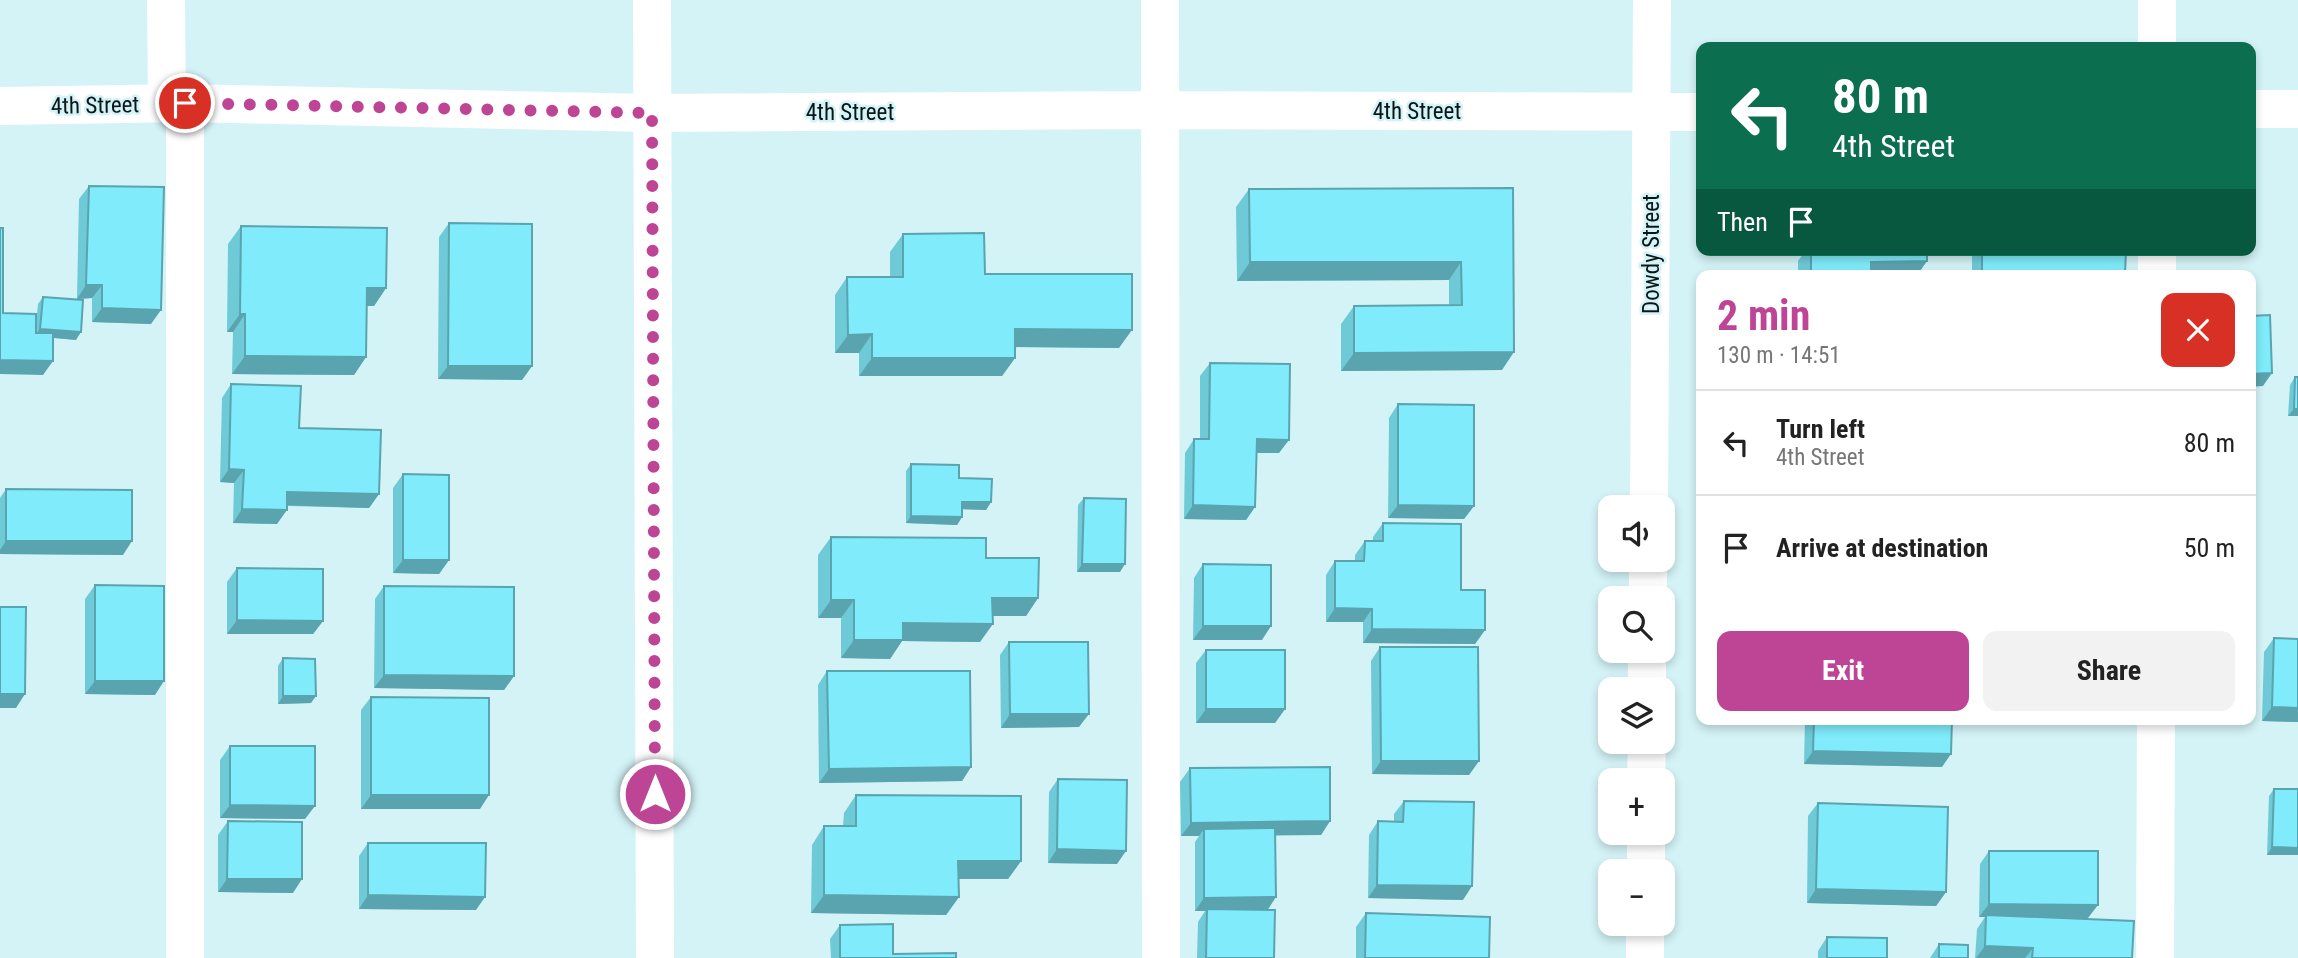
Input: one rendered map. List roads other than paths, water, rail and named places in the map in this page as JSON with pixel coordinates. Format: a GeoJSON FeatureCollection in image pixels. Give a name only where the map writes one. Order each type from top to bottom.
{"type":"FeatureCollection","features":[{"type":"Feature","properties":{"kind":"street"},"geometry":{"type":"LineString","coordinates":[[166,0],[176,103],[186,958]]}},
{"type":"Feature","properties":{"kind":"street"},"geometry":{"type":"LineString","coordinates":[[652,0],[655,958]]}},
{"type":"Feature","properties":{"kind":"street"},"geometry":{"type":"LineString","coordinates":[[1160,0],[1161,958]]}},
{"type":"Feature","properties":{"kind":"street","name":"Dowdy Street"},"geometry":{"type":"LineString","coordinates":[[1649,495],[1652,0]]}},
{"type":"Feature","properties":{"kind":"street"},"geometry":{"type":"LineString","coordinates":[[2157,0],[2157,42]]}},
{"type":"Feature","properties":{"kind":"street","name":"4th Street"},"geometry":{"type":"LineString","coordinates":[[0,106],[176,103],[652,113],[1159,110],[1696,112]]}},
{"type":"Feature","properties":{"kind":"street"},"geometry":{"type":"LineString","coordinates":[[2256,109],[2298,109]]}},
{"type":"Feature","properties":{"kind":"street"},"geometry":{"type":"LineString","coordinates":[[2155,958],[2156,725]]}},
{"type":"Feature","properties":{"kind":"street"},"geometry":{"type":"LineString","coordinates":[[1645,936],[1645,958]]}}]}
